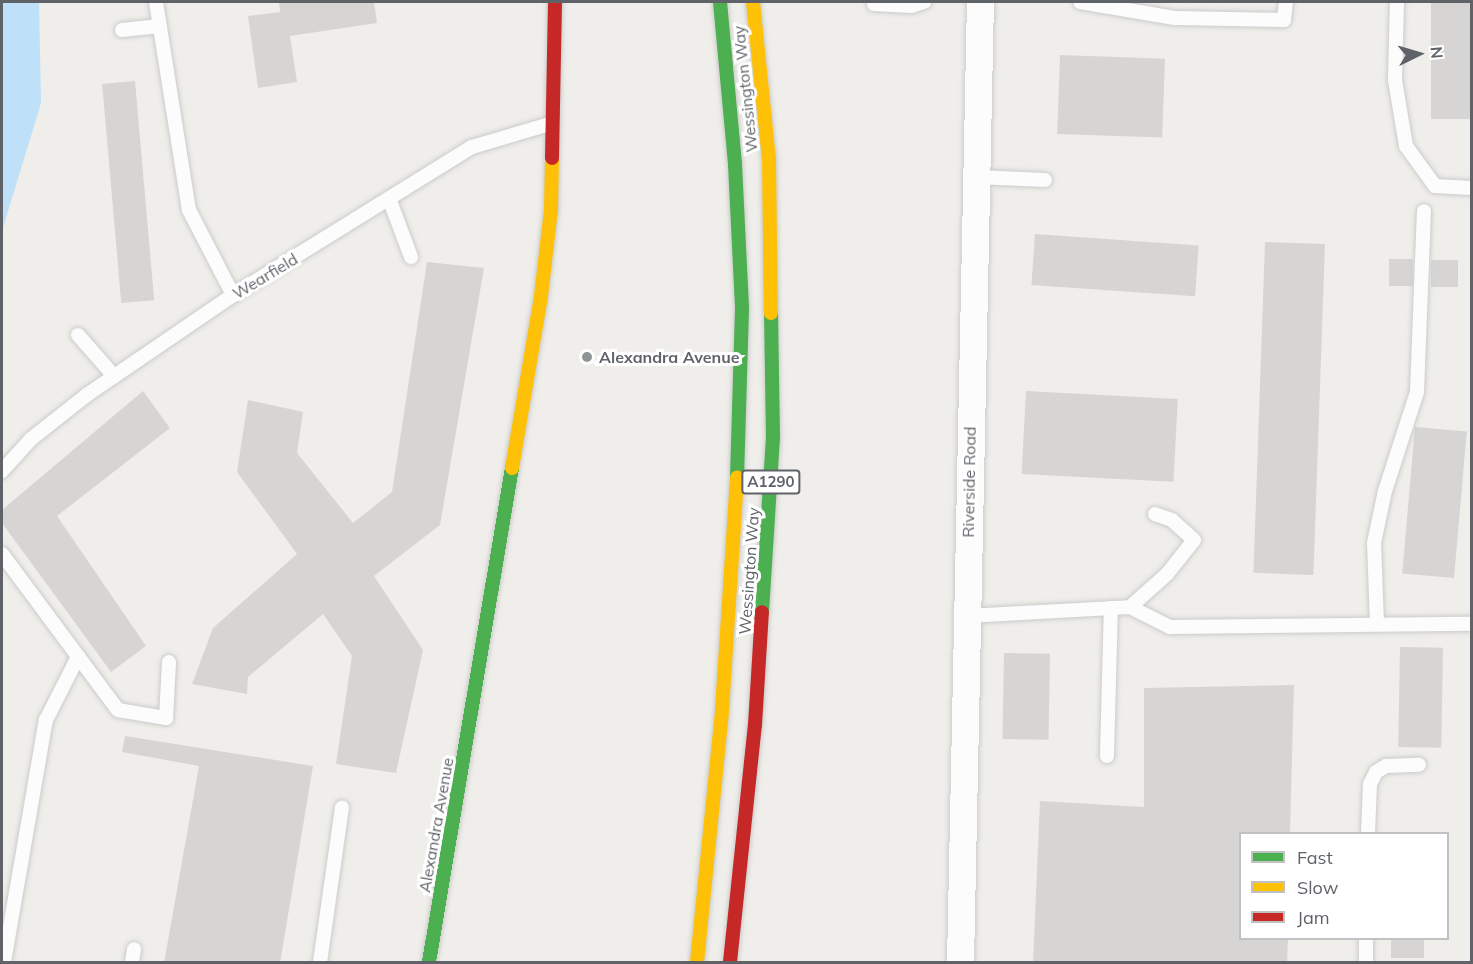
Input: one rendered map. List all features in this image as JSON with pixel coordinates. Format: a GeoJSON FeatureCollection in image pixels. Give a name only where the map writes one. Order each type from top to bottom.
{"type":"FeatureCollection","features":[{"type":"Feature","properties":{"kind":"main road","name":"Alexandra Avenue"},"geometry":{"type":"LineString","coordinates":[[429,963],[541,296],[551,210],[555,2]]}},
{"type":"Feature","properties":{"kind":"main road","name":"Wessington Way"},"geometry":{"type":"LineString","coordinates":[[697,963],[722,710],[739,439],[741,309],[736,186],[720,2]]}},
{"type":"Feature","properties":{"kind":"main road","name":"Wessington Way"},"geometry":{"type":"LineString","coordinates":[[730,963],[756,714],[773,438],[769,160],[753,2]]}},
{"type":"Feature","properties":{"kind":"street","name":"Riverside Road"},"geometry":{"type":"LineString","coordinates":[[960,963],[980,2]]}},
{"type":"Feature","properties":{"kind":"lane"},"geometry":{"type":"LineString","coordinates":[[156,2],[189,210],[233,295]]}},
{"type":"Feature","properties":{"kind":"lane"},"geometry":{"type":"LineString","coordinates":[[874,4],[911,6],[924,2]]}},
{"type":"Feature","properties":{"kind":"lane"},"geometry":{"type":"LineString","coordinates":[[1080,2],[1175,18],[1284,20],[1286,2]]}},
{"type":"Feature","properties":{"kind":"lane"},"geometry":{"type":"LineString","coordinates":[[1397,2],[1395,80],[1406,146],[1435,186],[1472,188]]}},
{"type":"Feature","properties":{"kind":"lane"},"geometry":{"type":"LineString","coordinates":[[122,30],[160,26]]}},
{"type":"Feature","properties":{"kind":"lane","name":"Wearfield"},"geometry":{"type":"LineString","coordinates":[[2,471],[31,439],[114,376],[233,295],[390,201],[472,147],[553,123]]}},
{"type":"Feature","properties":{"kind":"lane"},"geometry":{"type":"LineString","coordinates":[[976,177],[1045,180]]}},
{"type":"Feature","properties":{"kind":"lane"},"geometry":{"type":"LineString","coordinates":[[390,201],[411,257]]}},
{"type":"Feature","properties":{"kind":"lane"},"geometry":{"type":"LineString","coordinates":[[1377,624],[1374,543],[1385,491],[1417,392],[1424,212]]}},
{"type":"Feature","properties":{"kind":"lane"},"geometry":{"type":"LineString","coordinates":[[78,335],[114,376]]}},
{"type":"Feature","properties":{"kind":"lane"},"geometry":{"type":"LineString","coordinates":[[1130,607],[1167,574],[1194,540],[1172,520],[1155,514]]}},
{"type":"Feature","properties":{"kind":"lane"},"geometry":{"type":"LineString","coordinates":[[2,554],[118,710],[166,718],[169,662]]}},
{"type":"Feature","properties":{"kind":"lane"},"geometry":{"type":"LineString","coordinates":[[966,616],[1130,607],[1170,627],[1472,624]]}},
{"type":"Feature","properties":{"kind":"lane"},"geometry":{"type":"LineString","coordinates":[[1107,756],[1111,608]]}},
{"type":"Feature","properties":{"kind":"lane"},"geometry":{"type":"LineString","coordinates":[[4,963],[46,720],[78,657]]}},
{"type":"Feature","properties":{"kind":"lane"},"geometry":{"type":"LineString","coordinates":[[1368,832],[1370,784],[1376,772],[1386,766],[1419,765]]}},
{"type":"Feature","properties":{"kind":"lane"},"geometry":{"type":"LineString","coordinates":[[320,963],[342,808]]}},
{"type":"Feature","properties":{"kind":"lane"},"geometry":{"type":"LineString","coordinates":[[1366,940],[1366,963]]}},
{"type":"Feature","properties":{"kind":"water"},"geometry":{"type":"Polygon","coordinates":[[[2,2],[39,2],[41,103],[2,231],[2,2]]]}},
{"type":"Feature","properties":{"kind":"building"},"geometry":{"type":"Polygon","coordinates":[[[279,2],[374,2],[377,23],[290,36],[297,82],[258,88],[248,16],[280,12],[279,2]]]}},
{"type":"Feature","properties":{"kind":"building"},"geometry":{"type":"Polygon","coordinates":[[[1431,2],[1472,2],[1472,119],[1431,119],[1431,2]]]}},
{"type":"Feature","properties":{"kind":"building"},"geometry":{"type":"Polygon","coordinates":[[[1060,55],[1165,59],[1162,138],[1057,134],[1060,55]]]}},
{"type":"Feature","properties":{"kind":"building"},"geometry":{"type":"Polygon","coordinates":[[[135,81],[154,300],[121,303],[102,84],[135,81]]]}},
{"type":"Feature","properties":{"kind":"building"},"geometry":{"type":"Polygon","coordinates":[[[1035,234],[1199,245],[1195,296],[1031,285],[1035,234]]]}},
{"type":"Feature","properties":{"kind":"building"},"geometry":{"type":"Polygon","coordinates":[[[1265,242],[1325,244],[1313,575],[1253,573],[1265,242]]]}},
{"type":"Feature","properties":{"kind":"building"},"geometry":{"type":"Polygon","coordinates":[[[1389,259],[1413,259],[1413,286],[1389,286],[1389,259]]]}},
{"type":"Feature","properties":{"kind":"building"},"geometry":{"type":"Polygon","coordinates":[[[1431,260],[1458,260],[1458,287],[1431,287],[1431,260]]]}},
{"type":"Feature","properties":{"kind":"building"},"geometry":{"type":"Polygon","coordinates":[[[427,262],[484,268],[440,525],[374,576],[423,650],[396,773],[336,764],[352,656],[323,614],[248,677],[247,694],[192,684],[213,628],[297,554],[237,472],[248,400],[303,412],[297,453],[353,523],[392,492],[427,262]]]}},
{"type":"Feature","properties":{"kind":"building"},"geometry":{"type":"Polygon","coordinates":[[[143,391],[170,428],[57,516],[146,646],[111,672],[2,523],[2,510],[143,391]]]}},
{"type":"Feature","properties":{"kind":"building"},"geometry":{"type":"Polygon","coordinates":[[[1026,391],[1178,399],[1173,482],[1022,474],[1026,391]]]}},
{"type":"Feature","properties":{"kind":"building"},"geometry":{"type":"Polygon","coordinates":[[[1415,427],[1467,432],[1454,578],[1402,573],[1415,427]]]}},
{"type":"Feature","properties":{"kind":"building"},"geometry":{"type":"Polygon","coordinates":[[[1400,647],[1443,648],[1441,748],[1398,747],[1400,647]]]}},
{"type":"Feature","properties":{"kind":"building"},"geometry":{"type":"Polygon","coordinates":[[[1004,653],[1050,654],[1048,740],[1002,739],[1004,653]]]}},
{"type":"Feature","properties":{"kind":"building"},"geometry":{"type":"Polygon","coordinates":[[[1294,685],[1290,832],[1239,832],[1239,940],[1288,940],[1287,963],[1033,963],[1040,801],[1144,807],[1144,688],[1294,685]]]}},
{"type":"Feature","properties":{"kind":"building"},"geometry":{"type":"Polygon","coordinates":[[[125,736],[313,766],[280,963],[164,963],[199,766],[122,752],[125,736]]]}},
{"type":"Feature","properties":{"kind":"building"},"geometry":{"type":"Polygon","coordinates":[[[1391,940],[1424,940],[1424,958],[1391,958],[1391,940]]]}},
{"type":"Feature","properties":{"kind":"traffic: fast"},"geometry":{"type":"LineString","coordinates":[[720,2],[735,164],[742,309],[737,477]]}},
{"type":"Feature","properties":{"kind":"traffic: fast"},"geometry":{"type":"LineString","coordinates":[[762,612],[773,438],[771,313]]}},
{"type":"Feature","properties":{"kind":"traffic: fast"},"geometry":{"type":"LineString","coordinates":[[429,962],[512,468]]}},
{"type":"Feature","properties":{"kind":"traffic: slow"},"geometry":{"type":"LineString","coordinates":[[753,2],[769,160],[771,313]]}},
{"type":"Feature","properties":{"kind":"traffic: slow"},"geometry":{"type":"LineString","coordinates":[[512,468],[541,296],[551,210],[552,158]]}},
{"type":"Feature","properties":{"kind":"traffic: slow"},"geometry":{"type":"LineString","coordinates":[[697,962],[722,710],[737,477]]}},
{"type":"Feature","properties":{"kind":"traffic: jam"},"geometry":{"type":"LineString","coordinates":[[552,158],[555,2]]}},
{"type":"Feature","properties":{"kind":"traffic: jam"},"geometry":{"type":"LineString","coordinates":[[730,962],[755,725],[762,612]]}},
{"type":"Feature","properties":{"kind":"place","name":"Alexandra Avenue"},"geometry":{"type":"Point","coordinates":[587,357]}}]}
